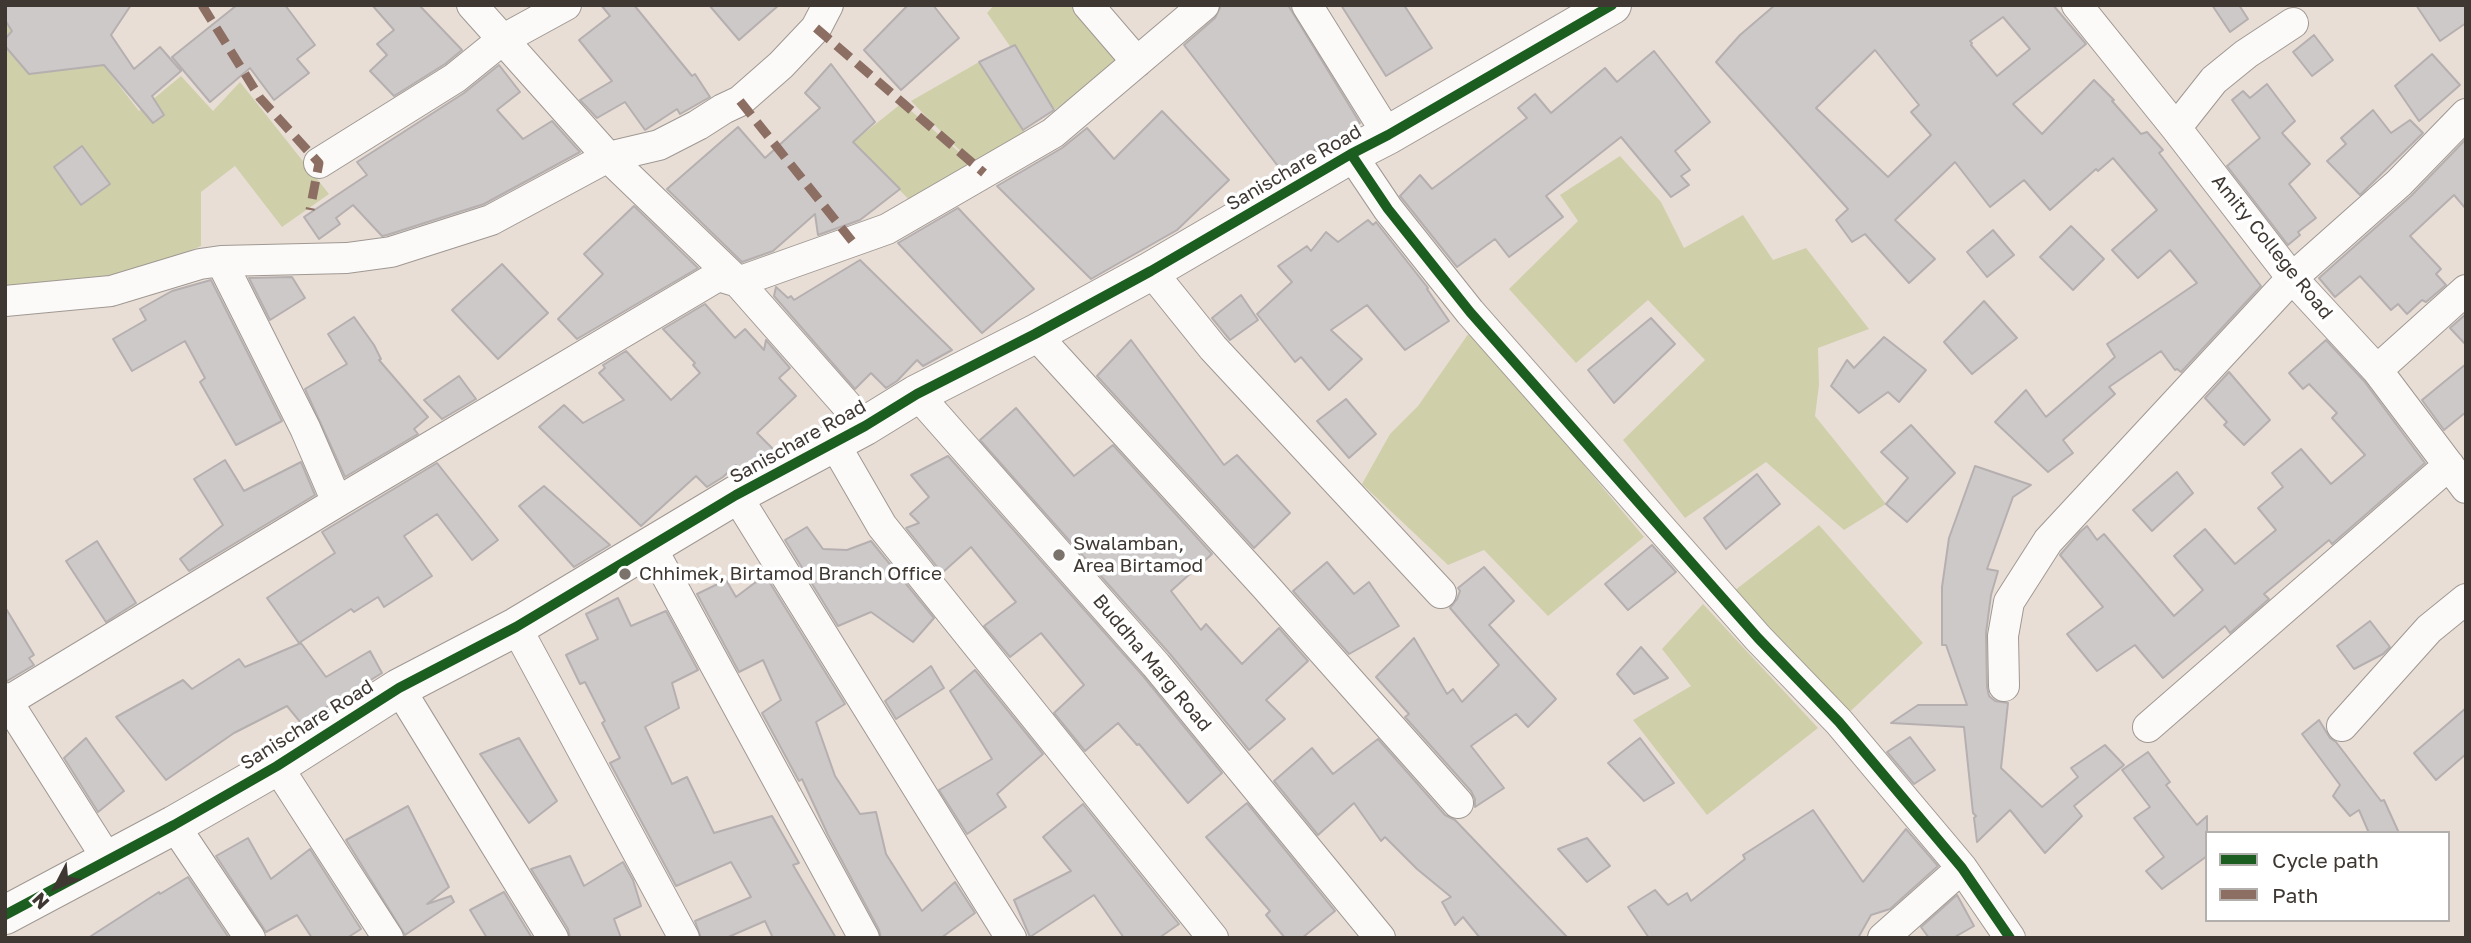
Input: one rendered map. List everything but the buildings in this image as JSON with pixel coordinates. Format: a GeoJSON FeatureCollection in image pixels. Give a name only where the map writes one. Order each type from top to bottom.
{"type":"FeatureCollection","features":[{"type":"Feature","properties":{"kind":"street"},"geometry":{"type":"LineString","coordinates":[[472,5],[608,157],[738,282],[850,435],[883,526],[1213,938]]}},
{"type":"Feature","properties":{"kind":"street"},"geometry":{"type":"LineString","coordinates":[[319,163],[455,78],[502,40],[566,5]]}},
{"type":"Feature","properties":{"kind":"street"},"geometry":{"type":"LineString","coordinates":[[5,301],[111,290],[200,264],[221,261],[347,258],[391,252],[491,220],[608,157],[659,145],[740,102],[816,28],[828,5]]}},
{"type":"Feature","properties":{"kind":"street"},"geometry":{"type":"LineString","coordinates":[[1088,5],[1137,62]]}},
{"type":"Feature","properties":{"kind":"street"},"geometry":{"type":"LineString","coordinates":[[108,860],[6,701],[718,276],[738,282],[887,229],[1053,133],[1204,5]]}},
{"type":"Feature","properties":{"kind":"street"},"geometry":{"type":"LineString","coordinates":[[1307,5],[1388,135]]}},
{"type":"Feature","properties":{"kind":"street","name":"Sanischare Road"},"geometry":{"type":"LineString","coordinates":[[5,915],[174,825],[277,766],[399,688],[516,627],[736,495],[850,435],[917,394],[1151,271],[1351,153],[1388,135],[1612,5]]}},
{"type":"Feature","properties":{"kind":"street","name":"Amity College Road"},"geometry":{"type":"LineString","coordinates":[[2077,5],[2292,278],[2377,370],[2457,476]]}},
{"type":"Feature","properties":{"kind":"street"},"geometry":{"type":"LineString","coordinates":[[2176,128],[2214,80],[2246,54],[2293,23]]}},
{"type":"Feature","properties":{"kind":"street"},"geometry":{"type":"LineString","coordinates":[[2004,687],[2003,636],[2009,603],[2048,541],[2292,278],[2399,183],[2466,114]]}},
{"type":"Feature","properties":{"kind":"street"},"geometry":{"type":"LineString","coordinates":[[1351,153],[1388,209],[1470,312],[1758,638],[1839,722],[1962,868],[2010,938]]}},
{"type":"Feature","properties":{"kind":"street"},"geometry":{"type":"LineString","coordinates":[[221,261],[304,428],[337,502]]}},
{"type":"Feature","properties":{"kind":"street"},"geometry":{"type":"LineString","coordinates":[[1151,271],[1213,348],[1441,593]]}},
{"type":"Feature","properties":{"kind":"street"},"geometry":{"type":"LineString","coordinates":[[2377,370],[2466,290]]}},
{"type":"Feature","properties":{"kind":"street"},"geometry":{"type":"LineString","coordinates":[[1035,334],[1458,803]]}},
{"type":"Feature","properties":{"kind":"street","name":"Buddha Marg Road"},"geometry":{"type":"LineString","coordinates":[[917,394],[1156,665],[1380,938]]}},
{"type":"Feature","properties":{"kind":"street"},"geometry":{"type":"LineString","coordinates":[[2148,727],[2457,476]]}},
{"type":"Feature","properties":{"kind":"street"},"geometry":{"type":"LineString","coordinates":[[736,495],[1011,938]]}},
{"type":"Feature","properties":{"kind":"street"},"geometry":{"type":"LineString","coordinates":[[651,547],[864,938]]}},
{"type":"Feature","properties":{"kind":"street"},"geometry":{"type":"LineString","coordinates":[[2342,726],[2429,629],[2466,599]]}},
{"type":"Feature","properties":{"kind":"street"},"geometry":{"type":"LineString","coordinates":[[516,627],[684,938]]}},
{"type":"Feature","properties":{"kind":"street"},"geometry":{"type":"LineString","coordinates":[[399,688],[553,938]]}},
{"type":"Feature","properties":{"kind":"street"},"geometry":{"type":"LineString","coordinates":[[277,766],[388,938]]}},
{"type":"Feature","properties":{"kind":"street"},"geometry":{"type":"LineString","coordinates":[[174,825],[250,938]]}},
{"type":"Feature","properties":{"kind":"street"},"geometry":{"type":"LineString","coordinates":[[1883,938],[1962,868]]}},
{"type":"Feature","properties":{"kind":"green space"},"geometry":{"type":"Polygon","coordinates":[[[5,5],[57,5],[139,111],[181,76],[213,111],[240,82],[329,194],[282,227],[235,166],[201,192],[201,246],[140,272],[5,289],[5,5]]]}},
{"type":"Feature","properties":{"kind":"green space"},"geometry":{"type":"Polygon","coordinates":[[[994,5],[1088,5],[1137,62],[1054,110],[987,13],[994,5]]]}},
{"type":"Feature","properties":{"kind":"green space"},"geometry":{"type":"Polygon","coordinates":[[[979,62],[1033,144],[919,210],[853,142],[902,103],[973,164],[911,101],[979,62]]]}},
{"type":"Feature","properties":{"kind":"green space"},"geometry":{"type":"Polygon","coordinates":[[[1620,156],[1661,202],[1684,248],[1743,215],[1773,260],[1806,248],[1869,329],[1818,348],[1819,385],[1815,416],[1886,504],[1844,530],[1766,462],[1685,518],[1623,440],[1705,360],[1648,300],[1576,363],[1509,289],[1578,221],[1560,195],[1620,156]]]}},
{"type":"Feature","properties":{"kind":"green space"},"geometry":{"type":"Polygon","coordinates":[[[1471,330],[1644,537],[1548,616],[1484,550],[1448,565],[1362,484],[1390,434],[1418,406],[1471,330]]]}},
{"type":"Feature","properties":{"kind":"green space"},"geometry":{"type":"Polygon","coordinates":[[[1819,525],[1923,643],[1839,722],[1725,598],[1819,525]]]}},
{"type":"Feature","properties":{"kind":"green space"},"geometry":{"type":"Polygon","coordinates":[[[1703,604],[1818,728],[1707,815],[1633,720],[1691,686],[1662,649],[1703,604]]]}},
{"type":"Feature","properties":{"kind":"marked path"},"geometry":{"type":"LineString","coordinates":[[202,5],[260,98],[319,163],[310,210]]}},
{"type":"Feature","properties":{"kind":"marked path"},"geometry":{"type":"LineString","coordinates":[[816,28],[984,173]]}},
{"type":"Feature","properties":{"kind":"marked path"},"geometry":{"type":"LineString","coordinates":[[740,101],[852,241]]}},
{"type":"Feature","properties":{"kind":"cycle path"},"geometry":{"type":"LineString","coordinates":[[5,915],[174,825],[277,766],[399,688],[516,627],[736,495],[865,426],[917,394],[1151,271],[1612,5]]}},
{"type":"Feature","properties":{"kind":"cycle path"},"geometry":{"type":"LineString","coordinates":[[1351,154],[1388,209],[1470,312],[1758,638],[1839,722],[1962,868],[2010,938]]}},
{"type":"Feature","properties":{"kind":"place","name":"Swalamban, Area Birtamod"},"geometry":{"type":"Point","coordinates":[1059,555]}},
{"type":"Feature","properties":{"kind":"place","name":"Chhimek, Birtamod Branch Office"},"geometry":{"type":"Point","coordinates":[625,574]}}]}
